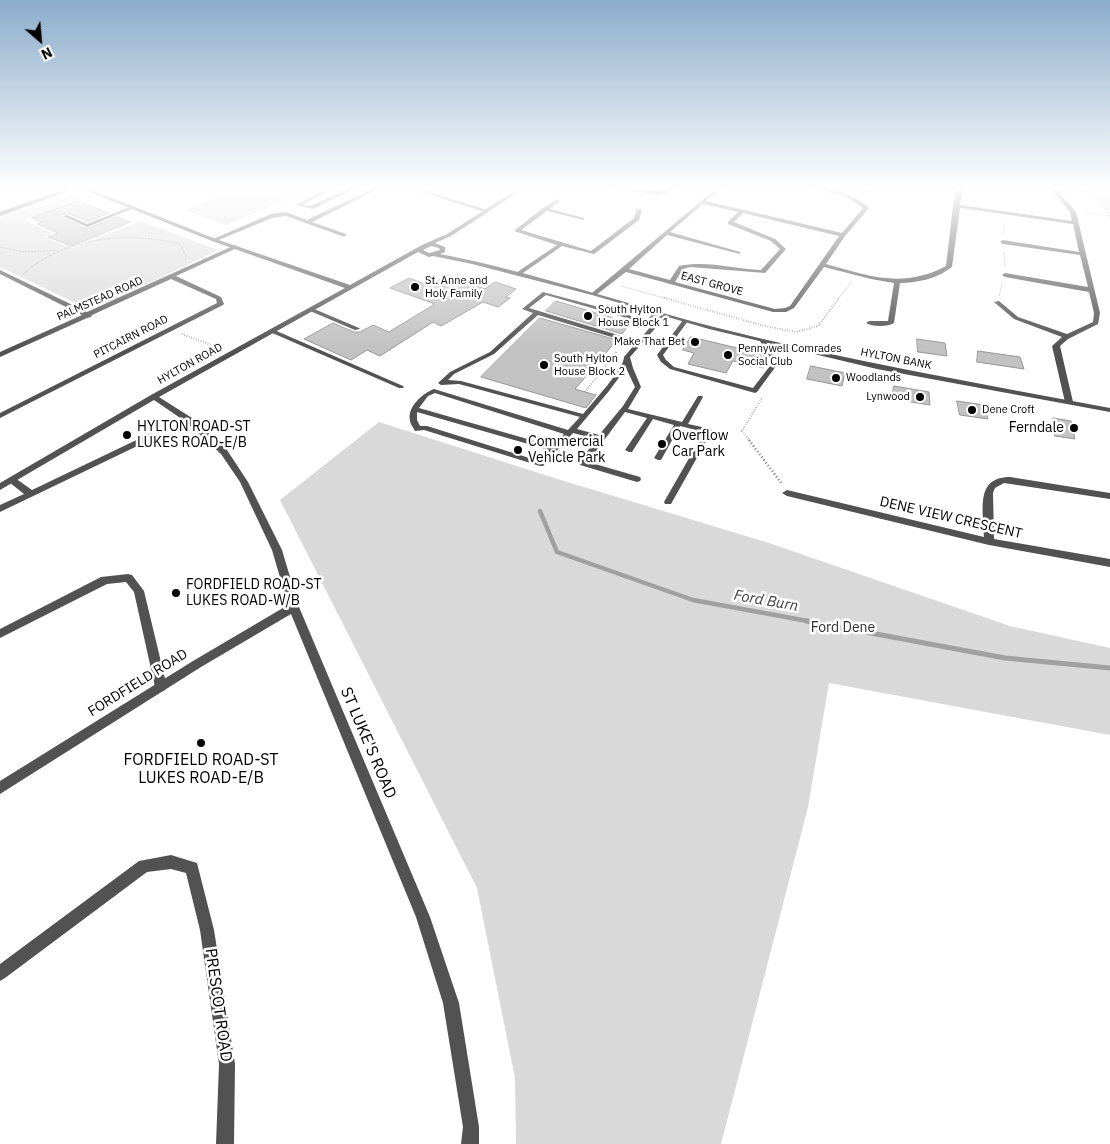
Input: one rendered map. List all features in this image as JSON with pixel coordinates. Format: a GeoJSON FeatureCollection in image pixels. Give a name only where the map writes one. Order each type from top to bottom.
{"type":"FeatureCollection","features":[{"type":"Feature","properties":{"kind":"street","name":"HYLTON ROAD"},"geometry":{"type":"LineString","coordinates":[[0,487],[154,397],[439,239]]}},
{"type":"Feature","properties":{"kind":"street"},"geometry":{"type":"LineString","coordinates":[[432,255],[443,251],[446,239]]}},
{"type":"Feature","properties":{"kind":"street"},"geometry":{"type":"LineString","coordinates":[[543,239],[592,252],[609,239]]}},
{"type":"Feature","properties":{"kind":"street"},"geometry":{"type":"LineString","coordinates":[[594,294],[626,270],[659,239]]}},
{"type":"Feature","properties":{"kind":"street"},"geometry":{"type":"LineString","coordinates":[[689,239],[738,253]]}},
{"type":"Feature","properties":{"kind":"street"},"geometry":{"type":"LineString","coordinates":[[671,283],[681,267],[694,264],[741,272],[763,272],[783,249],[771,239]]}},
{"type":"Feature","properties":{"kind":"street"},"geometry":{"type":"LineString","coordinates":[[840,239],[824,265],[897,282],[928,278],[949,267],[952,239]]}},
{"type":"Feature","properties":{"kind":"street"},"geometry":{"type":"LineString","coordinates":[[1070,402],[1056,346],[1065,336],[1085,330],[1096,322],[1097,314],[1080,239]]}},
{"type":"Feature","properties":{"kind":"street"},"geometry":{"type":"LineString","coordinates":[[214,240],[352,288]]}},
{"type":"Feature","properties":{"kind":"street"},"geometry":{"type":"LineString","coordinates":[[1003,242],[1083,254]]}},
{"type":"Feature","properties":{"kind":"street"},"geometry":{"type":"LineString","coordinates":[[436,244],[472,262],[421,253],[422,248],[436,244]]}},
{"type":"Feature","properties":{"kind":"street"},"geometry":{"type":"LineString","coordinates":[[518,274],[560,245]]}},
{"type":"Feature","properties":{"kind":"street","name":"PALMSTEAD ROAD"},"geometry":{"type":"LineString","coordinates":[[0,355],[89,316],[235,247]]}},
{"type":"Feature","properties":{"kind":"street","name":"HYLTON ROAD"},"geometry":{"type":"LineString","coordinates":[[393,265],[432,255]]}},
{"type":"Feature","properties":{"kind":"street","name":"HYLTON BANK"},"geometry":{"type":"LineString","coordinates":[[472,262],[594,294],[685,321],[877,367],[1110,410]]}},
{"type":"Feature","properties":{"kind":"street","name":"EAST GROVE"},"geometry":{"type":"LineString","coordinates":[[626,270],[775,311],[786,310],[792,307],[824,265]]}},
{"type":"Feature","properties":{"kind":"street"},"geometry":{"type":"LineString","coordinates":[[0,272],[89,316]]}},
{"type":"Feature","properties":{"kind":"street"},"geometry":{"type":"LineString","coordinates":[[1005,275],[1091,290]]}},
{"type":"Feature","properties":{"kind":"street","name":"PITCAIRN ROAD"},"geometry":{"type":"LineString","coordinates":[[0,416],[221,304],[220,298],[173,277]]}},
{"type":"Feature","properties":{"kind":"street"},"geometry":{"type":"LineString","coordinates":[[869,323],[891,323],[897,282]]}},
{"type":"Feature","properties":{"kind":"street"},"geometry":{"type":"LineString","coordinates":[[997,302],[1016,318],[1065,336]]}},
{"type":"Feature","properties":{"kind":"street"},"geometry":{"type":"LineString","coordinates":[[1008,323],[1016,318]]}},
{"type":"Feature","properties":{"kind":"street","name":"ST LUKE'S ROAD"},"geometry":{"type":"LineString","coordinates":[[154,397],[188,420],[224,452],[244,482],[277,550],[294,607],[423,917],[451,1002],[470,1127],[470,1144]]}},
{"type":"Feature","properties":{"kind":"street"},"geometry":{"type":"LineString","coordinates":[[0,509],[151,436]]}},
{"type":"Feature","properties":{"kind":"street"},"geometry":{"type":"LineString","coordinates":[[12,480],[31,494]]}},
{"type":"Feature","properties":{"kind":"street"},"geometry":{"type":"LineString","coordinates":[[989,542],[988,494],[990,486],[996,483],[1010,480],[1110,496]]}},
{"type":"Feature","properties":{"kind":"street","name":"DENE VIEW CRESCENT"},"geometry":{"type":"LineString","coordinates":[[788,493],[989,542],[1110,563]]}},
{"type":"Feature","properties":{"kind":"street"},"geometry":{"type":"LineString","coordinates":[[0,634],[105,580],[128,578],[139,592],[161,687]]}},
{"type":"Feature","properties":{"kind":"street","name":"FORDFIELD ROAD"},"geometry":{"type":"LineString","coordinates":[[0,788],[161,687],[294,607]]}},
{"type":"Feature","properties":{"kind":"street","name":"PRESCOT ROAD"},"geometry":{"type":"LineString","coordinates":[[0,973],[144,866],[171,862],[192,868],[206,930],[227,1064],[225,1144]]}},
{"type":"Feature","properties":{"kind":"lane"},"geometry":{"type":"LineString","coordinates":[[638,343],[525,309],[545,293],[648,322],[660,314]]}},
{"type":"Feature","properties":{"kind":"lane"},"geometry":{"type":"LineString","coordinates":[[312,310],[357,329]]}},
{"type":"Feature","properties":{"kind":"lane"},"geometry":{"type":"LineString","coordinates":[[537,313],[492,352],[452,372],[434,391],[426,395],[414,409],[412,422],[418,429],[424,428],[540,464],[613,384],[626,363],[627,357],[660,314]]}},
{"type":"Feature","properties":{"kind":"lane"},"geometry":{"type":"LineString","coordinates":[[685,321],[660,355],[663,361],[672,368],[755,391],[776,362],[763,340]]}},
{"type":"Feature","properties":{"kind":"lane"},"geometry":{"type":"LineString","coordinates":[[272,332],[402,387]]}},
{"type":"Feature","properties":{"kind":"lane"},"geometry":{"type":"LineString","coordinates":[[626,363],[632,371],[638,387],[624,410],[583,463],[637,479]]}},
{"type":"Feature","properties":{"kind":"lane"},"geometry":{"type":"LineString","coordinates":[[442,382],[459,382],[584,416]]}},
{"type":"Feature","properties":{"kind":"lane"},"geometry":{"type":"LineString","coordinates":[[434,391],[570,431],[601,438]]}},
{"type":"Feature","properties":{"kind":"lane"},"geometry":{"type":"LineString","coordinates":[[658,458],[700,397]]}},
{"type":"Feature","properties":{"kind":"lane"},"geometry":{"type":"LineString","coordinates":[[414,409],[553,449]]}},
{"type":"Feature","properties":{"kind":"lane"},"geometry":{"type":"LineString","coordinates":[[624,410],[708,431],[668,502]]}},
{"type":"Feature","properties":{"kind":"lane"},"geometry":{"type":"LineString","coordinates":[[630,450],[651,417]]}},
{"type":"Feature","properties":{"kind":"path"},"geometry":{"type":"LineString","coordinates":[[0,247],[22,252],[42,253],[115,239]]}},
{"type":"Feature","properties":{"kind":"path"},"geometry":{"type":"LineString","coordinates":[[168,239],[180,244],[186,256],[181,273]]}},
{"type":"Feature","properties":{"kind":"path"},"geometry":{"type":"LineString","coordinates":[[997,302],[1005,275],[1003,242]]}},
{"type":"Feature","properties":{"kind":"path"},"geometry":{"type":"LineString","coordinates":[[17,280],[31,264],[65,249]]}},
{"type":"Feature","properties":{"kind":"path"},"geometry":{"type":"LineString","coordinates":[[172,329],[232,354]]}},
{"type":"Feature","properties":{"kind":"path"},"geometry":{"type":"LineString","coordinates":[[585,392],[618,350]]}},
{"type":"Feature","properties":{"kind":"path"},"geometry":{"type":"LineString","coordinates":[[762,398],[742,432],[776,473]]}},
{"type":"Feature","properties":{"kind":"green space"},"geometry":{"type":"Polygon","coordinates":[[[0,239],[50,239],[72,248],[94,239],[190,239],[218,250],[112,301],[86,308],[0,267],[0,239]]]}},
{"type":"Feature","properties":{"kind":"green space","name":"Ford Dene"},"geometry":{"type":"Polygon","coordinates":[[[379,422],[551,477],[769,543],[1010,626],[1110,648],[1110,735],[829,683],[808,807],[721,1144],[516,1144],[515,1078],[477,888],[280,500],[379,422]]]}},
{"type":"Feature","properties":{"kind":"building"},"geometry":{"type":"Polygon","coordinates":[[[54,239],[88,239],[72,246],[54,239]]]}},
{"type":"Feature","properties":{"kind":"building"},"geometry":{"type":"Polygon","coordinates":[[[447,275],[485,289],[495,282],[516,289],[506,297],[510,298],[498,307],[483,302],[441,326],[433,322],[380,356],[367,350],[351,360],[304,339],[333,323],[354,332],[360,332],[373,325],[389,332],[435,304],[390,288],[409,278],[430,286],[447,275]]]}},
{"type":"Feature","properties":{"kind":"building","name":"South Hylton House Block 1"},"geometry":{"type":"Polygon","coordinates":[[[556,301],[630,324],[622,334],[546,311],[556,301]]]}},
{"type":"Feature","properties":{"kind":"building","name":"South Hylton House Block 2"},"geometry":{"type":"Polygon","coordinates":[[[540,318],[617,340],[575,389],[596,395],[586,408],[481,377],[540,318]]]}},
{"type":"Feature","properties":{"kind":"building","name":"Pennywell Comrades Social Club"},"geometry":{"type":"Polygon","coordinates":[[[691,337],[767,355],[768,358],[763,368],[733,361],[726,373],[688,364],[694,353],[683,350],[691,337]]]}},
{"type":"Feature","properties":{"kind":"building"},"geometry":{"type":"Polygon","coordinates":[[[917,339],[945,343],[947,356],[918,352],[917,339]]]}},
{"type":"Feature","properties":{"kind":"building"},"geometry":{"type":"Polygon","coordinates":[[[978,351],[1020,357],[1024,369],[977,362],[978,351]]]}},
{"type":"Feature","properties":{"kind":"building"},"geometry":{"type":"Polygon","coordinates":[[[811,366],[845,373],[842,386],[807,379],[811,366]]]}},
{"type":"Feature","properties":{"kind":"building"},"geometry":{"type":"Polygon","coordinates":[[[894,386],[929,392],[930,405],[892,399],[894,386]]]}},
{"type":"Feature","properties":{"kind":"building","name":"Dene Croft"},"geometry":{"type":"Polygon","coordinates":[[[957,401],[984,405],[988,419],[960,415],[957,401]]]}},
{"type":"Feature","properties":{"kind":"building"},"geometry":{"type":"Polygon","coordinates":[[[1053,418],[1071,421],[1075,439],[1055,436],[1053,418]]]}},
{"type":"Feature","properties":{"kind":"waterway","name":"Ford Burn"},"geometry":{"type":"LineString","coordinates":[[540,511],[557,552],[693,600],[813,622]]}},
{"type":"Feature","properties":{"kind":"waterway","name":"Ford Burn"},"geometry":{"type":"LineString","coordinates":[[806,621],[1005,658],[1110,668]]}},
{"type":"Feature","properties":{"kind":"place","name":"St. Anne and Holy Family"},"geometry":{"type":"Point","coordinates":[415,287]}},
{"type":"Feature","properties":{"kind":"place","name":"South Hylton House Block 1"},"geometry":{"type":"Point","coordinates":[588,316]}},
{"type":"Feature","properties":{"kind":"place","name":"Make That Bet"},"geometry":{"type":"Point","coordinates":[695,342]}},
{"type":"Feature","properties":{"kind":"place","name":"Pennywell Comrades Social Club"},"geometry":{"type":"Point","coordinates":[728,355]}},
{"type":"Feature","properties":{"kind":"place","name":"South Hylton House Block 2"},"geometry":{"type":"Point","coordinates":[544,365]}},
{"type":"Feature","properties":{"kind":"place","name":"Woodlands"},"geometry":{"type":"Point","coordinates":[836,378]}},
{"type":"Feature","properties":{"kind":"place","name":"Lynwood"},"geometry":{"type":"Point","coordinates":[920,397]}},
{"type":"Feature","properties":{"kind":"place","name":"Dene Croft"},"geometry":{"type":"Point","coordinates":[972,410]}},
{"type":"Feature","properties":{"kind":"place","name":"Ferndale"},"geometry":{"type":"Point","coordinates":[1074,428]}},
{"type":"Feature","properties":{"kind":"place","name":"HYLTON ROAD-ST LUKES ROAD-E/B"},"geometry":{"type":"Point","coordinates":[127,435]}},
{"type":"Feature","properties":{"kind":"place","name":"Overflow Car Park"},"geometry":{"type":"Point","coordinates":[662,444]}},
{"type":"Feature","properties":{"kind":"place","name":"Commercial Vehicle Park"},"geometry":{"type":"Point","coordinates":[518,450]}},
{"type":"Feature","properties":{"kind":"place","name":"FORDFIELD ROAD-ST LUKES ROAD-W/B"},"geometry":{"type":"Point","coordinates":[176,593]}},
{"type":"Feature","properties":{"kind":"place","name":"FORDFIELD ROAD-ST LUKES ROAD-E/B"},"geometry":{"type":"Point","coordinates":[201,743]}}]}
